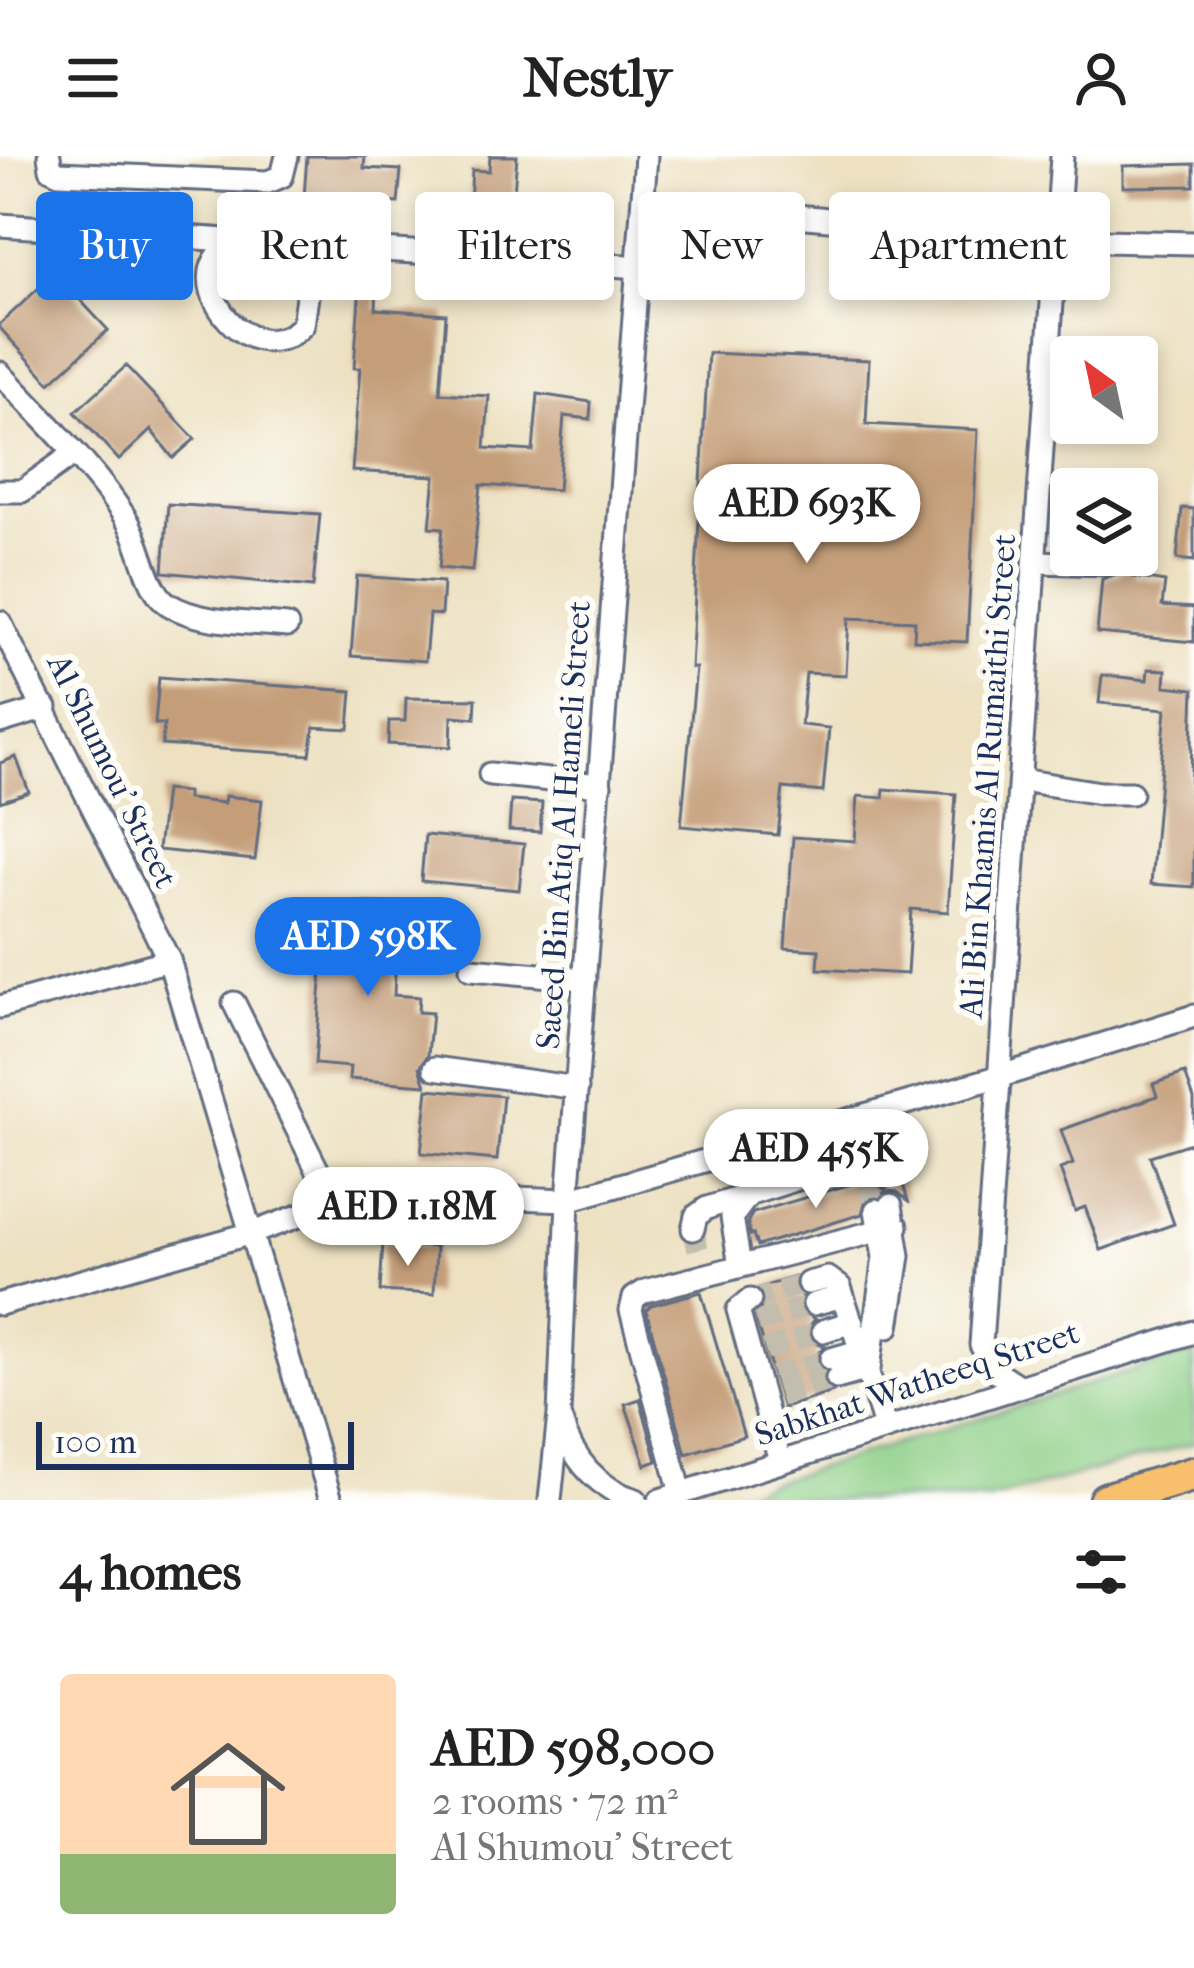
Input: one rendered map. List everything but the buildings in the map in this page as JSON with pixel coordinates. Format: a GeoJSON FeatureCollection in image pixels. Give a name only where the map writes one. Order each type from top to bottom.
{"type":"FeatureCollection","features":[{"type":"Feature","properties":{"kind":"highway"},"geometry":{"type":"LineString","coordinates":[[1106,1500],[1194,1474]]}},
{"type":"Feature","properties":{"kind":"street"},"geometry":{"type":"LineString","coordinates":[[49,156],[51,169],[59,173],[268,182],[282,176],[287,156]]}},
{"type":"Feature","properties":{"kind":"street","name":"Saeed Bin Atiq Al Hameli Street"},"geometry":{"type":"LineString","coordinates":[[644,192],[646,156]]}},
{"type":"Feature","properties":{"kind":"street","name":"Ali Bin Khamis Al Rumaithi Street"},"geometry":{"type":"LineString","coordinates":[[1059,192],[1061,156]]}},
{"type":"Feature","properties":{"kind":"street"},"geometry":{"type":"LineString","coordinates":[[0,225],[217,239]]}},
{"type":"Feature","properties":{"kind":"street"},"geometry":{"type":"LineString","coordinates":[[1110,241],[1194,243]]}},
{"type":"Feature","properties":{"kind":"street"},"geometry":{"type":"LineString","coordinates":[[391,251],[638,266]]}},
{"type":"Feature","properties":{"kind":"street"},"geometry":{"type":"LineString","coordinates":[[217,257],[210,269],[217,298]]}},
{"type":"Feature","properties":{"kind":"street","name":"Saeed Bin Atiq Al Hameli Street"},"geometry":{"type":"LineString","coordinates":[[550,1500],[559,1415],[568,1200],[638,292]]}},
{"type":"Feature","properties":{"kind":"street"},"geometry":{"type":"LineString","coordinates":[[218,300],[232,324],[266,341],[287,338],[303,325],[306,300]]}},
{"type":"Feature","properties":{"kind":"street","name":"Ali Bin Khamis Al Rumaithi Street"},"geometry":{"type":"LineString","coordinates":[[1017,1385],[997,1372],[981,1345],[1053,300]]}},
{"type":"Feature","properties":{"kind":"street"},"geometry":{"type":"LineString","coordinates":[[0,373],[113,499],[140,542],[152,589],[163,602],[184,613],[287,626]]}},
{"type":"Feature","properties":{"kind":"street"},"geometry":{"type":"LineString","coordinates":[[0,491],[22,490],[75,454]]}},
{"type":"Feature","properties":{"kind":"street"},"geometry":{"type":"LineString","coordinates":[[1035,562],[1050,562]]}},
{"type":"Feature","properties":{"kind":"street","name":"Al Shumou' Street"},"geometry":{"type":"LineString","coordinates":[[0,622],[169,960],[331,1500]]}},
{"type":"Feature","properties":{"kind":"street"},"geometry":{"type":"LineString","coordinates":[[0,722],[46,708]]}},
{"type":"Feature","properties":{"kind":"street"},"geometry":{"type":"LineString","coordinates":[[490,774],[600,785]]}},
{"type":"Feature","properties":{"kind":"street"},"geometry":{"type":"LineString","coordinates":[[1021,780],[1132,793]]}},
{"type":"Feature","properties":{"kind":"street"},"geometry":{"type":"LineString","coordinates":[[0,1007],[169,960]]}},
{"type":"Feature","properties":{"kind":"street"},"geometry":{"type":"LineString","coordinates":[[471,969],[585,979]]}},
{"type":"Feature","properties":{"kind":"street"},"geometry":{"type":"LineString","coordinates":[[234,1003],[334,1203]]}},
{"type":"Feature","properties":{"kind":"street"},"geometry":{"type":"LineString","coordinates":[[0,1304],[252,1233],[334,1203],[463,1196],[568,1200],[1194,1016]]}},
{"type":"Feature","properties":{"kind":"street"},"geometry":{"type":"LineString","coordinates":[[435,1068],[577,1088]]}},
{"type":"Feature","properties":{"kind":"street"},"geometry":{"type":"LineString","coordinates":[[705,1275],[696,1239],[701,1211],[870,1171]]}},
{"type":"Feature","properties":{"kind":"street"},"geometry":{"type":"LineString","coordinates":[[740,1266],[732,1217],[747,1197]]}},
{"type":"Feature","properties":{"kind":"street"},"geometry":{"type":"LineString","coordinates":[[670,1497],[632,1304],[645,1291],[887,1218]]}},
{"type":"Feature","properties":{"kind":"street"},"geometry":{"type":"LineString","coordinates":[[865,1359],[887,1218]]}},
{"type":"Feature","properties":{"kind":"street"},"geometry":{"type":"LineString","coordinates":[[875,1393],[898,1271],[887,1218]]}},
{"type":"Feature","properties":{"kind":"street"},"geometry":{"type":"LineString","coordinates":[[811,1294],[833,1279],[843,1296],[886,1430]]}},
{"type":"Feature","properties":{"kind":"street"},"geometry":{"type":"LineString","coordinates":[[750,1317],[769,1388],[780,1461]]}},
{"type":"Feature","properties":{"kind":"street"},"geometry":{"type":"LineString","coordinates":[[823,1331],[852,1322]]}},
{"type":"Feature","properties":{"kind":"street","name":"Sabkhat Watheeq Street"},"geometry":{"type":"LineString","coordinates":[[670,1497],[1194,1332]]}},
{"type":"Feature","properties":{"kind":"street"},"geometry":{"type":"LineString","coordinates":[[834,1369],[865,1359]]}},
{"type":"Feature","properties":{"kind":"street"},"geometry":{"type":"LineString","coordinates":[[559,1415],[565,1437],[590,1474],[637,1500]]}},
{"type":"Feature","properties":{"kind":"green space"},"geometry":{"type":"Polygon","coordinates":[[[1194,1352],[1194,1443],[988,1500],[713,1500],[1194,1352]]]}},
{"type":"Feature","properties":{"kind":"tunnel"},"geometry":{"type":"LineString","coordinates":[[867,1179],[876,1210]]}},
{"type":"Feature","properties":{"kind":"tunnel"},"geometry":{"type":"LineString","coordinates":[[693,1229],[698,1249]]}},
{"type":"Feature","properties":{"kind":"tunnel"},"geometry":{"type":"LineString","coordinates":[[750,1300],[808,1283]]}},
{"type":"Feature","properties":{"kind":"tunnel"},"geometry":{"type":"LineString","coordinates":[[757,1322],[814,1304]]}},
{"type":"Feature","properties":{"kind":"tunnel"},"geometry":{"type":"LineString","coordinates":[[765,1350],[823,1331]]}},
{"type":"Feature","properties":{"kind":"tunnel"},"geometry":{"type":"LineString","coordinates":[[773,1376],[831,1359]]}},
{"type":"Feature","properties":{"kind":"tunnel"},"geometry":{"type":"LineString","coordinates":[[779,1396],[837,1378]]}}]}
